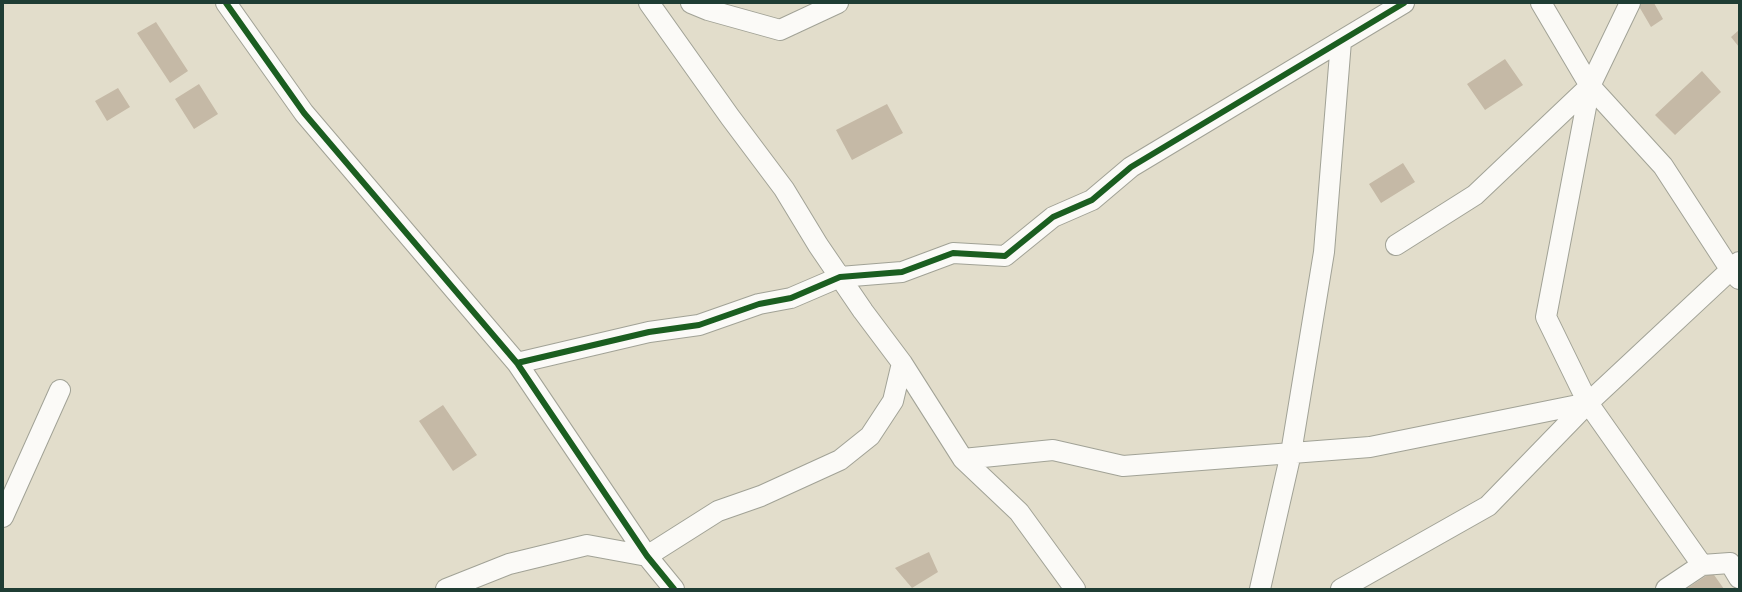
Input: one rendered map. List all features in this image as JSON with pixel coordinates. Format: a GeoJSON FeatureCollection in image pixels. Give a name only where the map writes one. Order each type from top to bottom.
{"type":"FeatureCollection","features":[{"type":"Feature","properties":{"kind":"street"},"geometry":{"type":"LineString","coordinates":[[226,3],[304,113],[518,363],[647,556],[674,589]]}},
{"type":"Feature","properties":{"kind":"street"},"geometry":{"type":"LineString","coordinates":[[649,3],[730,117],[784,189],[818,245],[902,363],[963,459],[1019,512],[1075,589]]}},
{"type":"Feature","properties":{"kind":"street"},"geometry":{"type":"LineString","coordinates":[[691,3],[708,10],[780,30],[838,3]]}},
{"type":"Feature","properties":{"kind":"street"},"geometry":{"type":"LineString","coordinates":[[518,363],[649,332],[699,325],[759,304],[791,298],[840,277],[902,272],[953,253],[1005,256],[1053,217],[1092,200],[1131,167],[1404,3]]}},
{"type":"Feature","properties":{"kind":"street"},"geometry":{"type":"LineString","coordinates":[[1341,589],[1488,506],[1588,403],[1736,270],[1663,166],[1590,86],[1541,3]]}},
{"type":"Feature","properties":{"kind":"street"},"geometry":{"type":"LineString","coordinates":[[1630,3],[1590,86],[1546,318],[1588,403],[1702,565]]}},
{"type":"Feature","properties":{"kind":"street"},"geometry":{"type":"LineString","coordinates":[[1260,589],[1292,453],[1324,252],[1340,41]]}},
{"type":"Feature","properties":{"kind":"street"},"geometry":{"type":"LineString","coordinates":[[1396,245],[1475,194],[1590,86]]}},
{"type":"Feature","properties":{"kind":"street"},"geometry":{"type":"LineString","coordinates":[[446,589],[510,564],[587,545],[647,556],[718,511],[761,496],[840,460],[870,436],[878,425],[893,401],[902,363]]}},
{"type":"Feature","properties":{"kind":"street"},"geometry":{"type":"LineString","coordinates":[[3,517],[60,390]]}},
{"type":"Feature","properties":{"kind":"street"},"geometry":{"type":"LineString","coordinates":[[963,459],[1053,450],[1123,466],[1370,447],[1588,403]]}},
{"type":"Feature","properties":{"kind":"street"},"geometry":{"type":"LineString","coordinates":[[1666,589],[1702,565],[1730,563],[1739,578]]}},
{"type":"Feature","properties":{"kind":"building"},"geometry":{"type":"Polygon","coordinates":[[[1637,3],[1654,3],[1663,19],[1651,27],[1637,3]]]}},
{"type":"Feature","properties":{"kind":"building"},"geometry":{"type":"Polygon","coordinates":[[[156,22],[188,71],[170,83],[137,33],[156,22]]]}},
{"type":"Feature","properties":{"kind":"building"},"geometry":{"type":"Polygon","coordinates":[[[1739,30],[1739,47],[1731,37],[1739,30]]]}},
{"type":"Feature","properties":{"kind":"building"},"geometry":{"type":"Polygon","coordinates":[[[1505,59],[1523,85],[1485,110],[1467,84],[1505,59]]]}},
{"type":"Feature","properties":{"kind":"building"},"geometry":{"type":"Polygon","coordinates":[[[1702,71],[1721,92],[1675,135],[1655,115],[1702,71]]]}},
{"type":"Feature","properties":{"kind":"building"},"geometry":{"type":"Polygon","coordinates":[[[199,84],[218,114],[194,129],[175,99],[199,84]]]}},
{"type":"Feature","properties":{"kind":"building"},"geometry":{"type":"Polygon","coordinates":[[[118,88],[130,107],[107,121],[95,101],[118,88]]]}},
{"type":"Feature","properties":{"kind":"building"},"geometry":{"type":"Polygon","coordinates":[[[887,104],[903,133],[852,160],[836,130],[887,104]]]}},
{"type":"Feature","properties":{"kind":"building"},"geometry":{"type":"Polygon","coordinates":[[[1403,163],[1415,182],[1381,203],[1369,184],[1403,163]]]}},
{"type":"Feature","properties":{"kind":"building"},"geometry":{"type":"Polygon","coordinates":[[[443,405],[477,455],[453,471],[419,421],[443,405]]]}},
{"type":"Feature","properties":{"kind":"building"},"geometry":{"type":"Polygon","coordinates":[[[929,552],[938,572],[912,588],[895,568],[929,552]]]}},
{"type":"Feature","properties":{"kind":"building"},"geometry":{"type":"Polygon","coordinates":[[[1712,572],[1724,589],[1686,589],[1712,572]]]}},
{"type":"Feature","properties":{"kind":"cycle path"},"geometry":{"type":"LineString","coordinates":[[226,3],[304,113],[517,363],[647,556],[674,589]]}},
{"type":"Feature","properties":{"kind":"cycle path"},"geometry":{"type":"LineString","coordinates":[[517,363],[649,332],[699,325],[759,304],[791,298],[840,277],[902,272],[953,253],[1005,256],[1053,217],[1092,200],[1131,167],[1404,3]]}}]}
